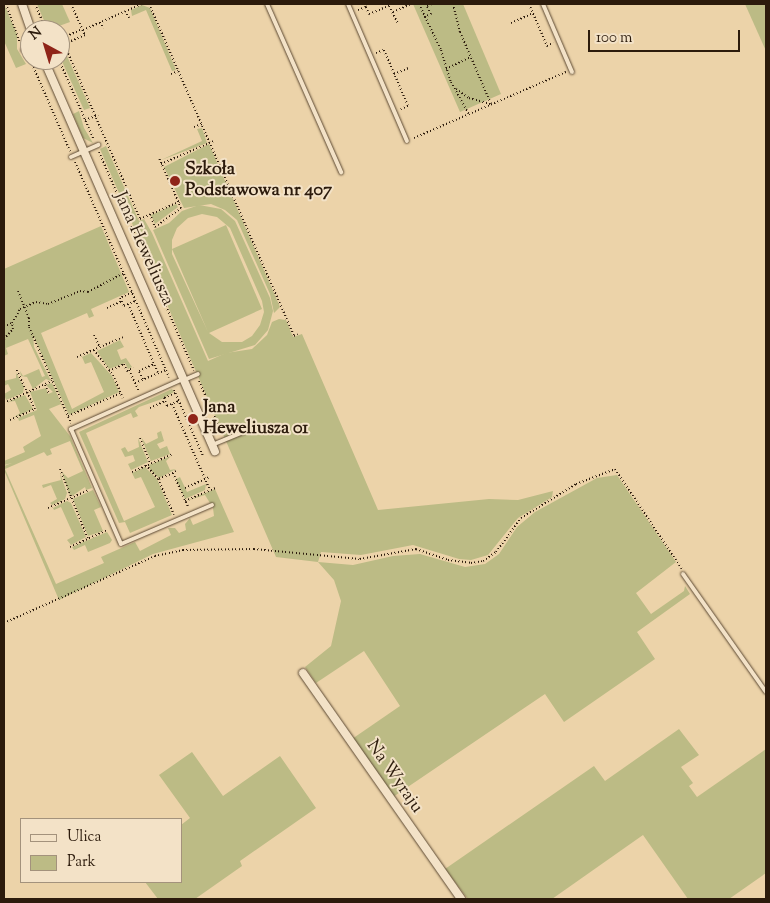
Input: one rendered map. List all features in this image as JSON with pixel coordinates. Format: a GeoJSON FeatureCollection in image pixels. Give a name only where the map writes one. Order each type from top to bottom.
{"type":"FeatureCollection","features":[{"type":"Feature","properties":{"kind":"street"},"geometry":{"type":"LineString","coordinates":[[16,4],[25,16]]}},
{"type":"Feature","properties":{"kind":"street"},"geometry":{"type":"LineString","coordinates":[[22,4],[27,20]]}},
{"type":"Feature","properties":{"kind":"street","name":"Jana Heweliusza"},"geometry":{"type":"LineString","coordinates":[[48,70],[213,448]]}},
{"type":"Feature","properties":{"kind":"street","name":"Na Wyraju"},"geometry":{"type":"LineString","coordinates":[[303,673],[461,899]]}},
{"type":"Feature","properties":{"kind":"lane"},"geometry":{"type":"LineString","coordinates":[[268,4],[341,172]]}},
{"type":"Feature","properties":{"kind":"lane"},"geometry":{"type":"LineString","coordinates":[[348,4],[407,141]]}},
{"type":"Feature","properties":{"kind":"lane"},"geometry":{"type":"LineString","coordinates":[[543,4],[572,71]]}},
{"type":"Feature","properties":{"kind":"lane"},"geometry":{"type":"LineString","coordinates":[[72,156],[97,145]]}},
{"type":"Feature","properties":{"kind":"lane"},"geometry":{"type":"LineString","coordinates":[[197,374],[70,429],[121,544],[212,505]]}},
{"type":"Feature","properties":{"kind":"lane"},"geometry":{"type":"LineString","coordinates":[[213,448],[253,428]]}},
{"type":"Feature","properties":{"kind":"lane"},"geometry":{"type":"LineString","coordinates":[[683,574],[766,692]]}},
{"type":"Feature","properties":{"kind":"path"},"geometry":{"type":"LineString","coordinates":[[6,4],[20,43]]}},
{"type":"Feature","properties":{"kind":"path"},"geometry":{"type":"LineString","coordinates":[[34,4],[41,20]]}},
{"type":"Feature","properties":{"kind":"path"},"geometry":{"type":"LineString","coordinates":[[71,4],[85,35],[64,44],[97,116],[140,219],[179,201]]}},
{"type":"Feature","properties":{"kind":"path"},"geometry":{"type":"LineString","coordinates":[[70,35],[142,4]]}},
{"type":"Feature","properties":{"kind":"path"},"geometry":{"type":"LineString","coordinates":[[149,4],[294,336],[298,334]]}},
{"type":"Feature","properties":{"kind":"path"},"geometry":{"type":"LineString","coordinates":[[392,12],[411,4]]}},
{"type":"Feature","properties":{"kind":"path"},"geometry":{"type":"LineString","coordinates":[[419,4],[455,88],[469,114]]}},
{"type":"Feature","properties":{"kind":"path"},"geometry":{"type":"LineString","coordinates":[[424,17],[431,14],[427,6],[432,4]]}},
{"type":"Feature","properties":{"kind":"path"},"geometry":{"type":"LineString","coordinates":[[454,4],[471,58],[491,104]]}},
{"type":"Feature","properties":{"kind":"path"},"geometry":{"type":"LineString","coordinates":[[529,4],[547,46],[554,43],[557,50]]}},
{"type":"Feature","properties":{"kind":"path"},"geometry":{"type":"LineString","coordinates":[[361,19],[358,10],[365,5],[369,14],[389,6],[398,24]]}},
{"type":"Feature","properties":{"kind":"path"},"geometry":{"type":"LineString","coordinates":[[125,11],[129,18]]}},
{"type":"Feature","properties":{"kind":"path"},"geometry":{"type":"LineString","coordinates":[[510,23],[533,13]]}},
{"type":"Feature","properties":{"kind":"path"},"geometry":{"type":"LineString","coordinates":[[100,22],[103,28]]}},
{"type":"Feature","properties":{"kind":"path"},"geometry":{"type":"LineString","coordinates":[[372,45],[376,53],[384,50],[408,106],[400,110],[403,117]]}},
{"type":"Feature","properties":{"kind":"path"},"geometry":{"type":"LineString","coordinates":[[446,68],[471,58]]}},
{"type":"Feature","properties":{"kind":"path"},"geometry":{"type":"LineString","coordinates":[[563,65],[566,72]]}},
{"type":"Feature","properties":{"kind":"path"},"geometry":{"type":"LineString","coordinates":[[394,74],[408,68]]}},
{"type":"Feature","properties":{"kind":"path"},"geometry":{"type":"LineString","coordinates":[[32,70],[72,156],[156,348]]}},
{"type":"Feature","properties":{"kind":"path"},"geometry":{"type":"LineString","coordinates":[[63,70],[107,169],[103,171],[109,186],[113,184],[118,196],[114,198],[121,213],[125,211],[129,221],[125,223],[132,238],[136,236],[168,311],[164,312],[171,328],[175,326],[179,336],[176,338],[182,353],[186,351],[223,436]]}},
{"type":"Feature","properties":{"kind":"path"},"geometry":{"type":"LineString","coordinates":[[171,74],[179,71]]}},
{"type":"Feature","properties":{"kind":"path"},"geometry":{"type":"LineString","coordinates":[[407,141],[572,71]]}},
{"type":"Feature","properties":{"kind":"path"},"geometry":{"type":"LineString","coordinates":[[455,88],[469,98],[491,104]]}},
{"type":"Feature","properties":{"kind":"path"},"geometry":{"type":"LineString","coordinates":[[85,120],[97,116]]}},
{"type":"Feature","properties":{"kind":"path"},"geometry":{"type":"LineString","coordinates":[[194,127],[202,124]]}},
{"type":"Feature","properties":{"kind":"path"},"geometry":{"type":"LineString","coordinates":[[410,131],[413,138]]}},
{"type":"Feature","properties":{"kind":"path"},"geometry":{"type":"LineString","coordinates":[[161,164],[214,141]]}},
{"type":"Feature","properties":{"kind":"path"},"geometry":{"type":"LineString","coordinates":[[150,214],[155,226],[162,224],[181,208],[158,158]]}},
{"type":"Feature","properties":{"kind":"path"},"geometry":{"type":"LineString","coordinates":[[4,327],[12,323],[24,307],[36,302],[48,304],[80,291],[88,292],[123,274]]}},
{"type":"Feature","properties":{"kind":"path"},"geometry":{"type":"LineString","coordinates":[[18,291],[29,327],[73,428]]}},
{"type":"Feature","properties":{"kind":"path"},"geometry":{"type":"LineString","coordinates":[[136,301],[124,306],[120,298],[136,293],[142,309],[139,310]]}},
{"type":"Feature","properties":{"kind":"path"},"geometry":{"type":"LineString","coordinates":[[107,308],[122,301]]}},
{"type":"Feature","properties":{"kind":"path"},"geometry":{"type":"LineString","coordinates":[[128,304],[158,373]]}},
{"type":"Feature","properties":{"kind":"path"},"geometry":{"type":"LineString","coordinates":[[144,320],[147,319],[154,335],[151,336]]}},
{"type":"Feature","properties":{"kind":"path"},"geometry":{"type":"LineString","coordinates":[[4,339],[13,329],[12,323]]}},
{"type":"Feature","properties":{"kind":"path"},"geometry":{"type":"LineString","coordinates":[[139,328],[146,325]]}},
{"type":"Feature","properties":{"kind":"path"},"geometry":{"type":"LineString","coordinates":[[94,336],[100,348]]}},
{"type":"Feature","properties":{"kind":"path"},"geometry":{"type":"LineString","coordinates":[[77,357],[123,337]]}},
{"type":"Feature","properties":{"kind":"path"},"geometry":{"type":"LineString","coordinates":[[149,352],[159,345],[165,361],[162,362],[170,381]]}},
{"type":"Feature","properties":{"kind":"path"},"geometry":{"type":"LineString","coordinates":[[94,350],[109,371],[126,404]]}},
{"type":"Feature","properties":{"kind":"path"},"geometry":{"type":"LineString","coordinates":[[109,371],[124,364],[129,370],[142,398]]}},
{"type":"Feature","properties":{"kind":"path"},"geometry":{"type":"LineString","coordinates":[[143,379],[139,371],[154,364]]}},
{"type":"Feature","properties":{"kind":"path"},"geometry":{"type":"LineString","coordinates":[[129,370],[133,368]]}},
{"type":"Feature","properties":{"kind":"path"},"geometry":{"type":"LineString","coordinates":[[10,420],[35,409],[23,379],[16,370]]}},
{"type":"Feature","properties":{"kind":"path"},"geometry":{"type":"LineString","coordinates":[[135,383],[165,370]]}},
{"type":"Feature","properties":{"kind":"path"},"geometry":{"type":"LineString","coordinates":[[4,403],[52,381]]}},
{"type":"Feature","properties":{"kind":"path"},"geometry":{"type":"LineString","coordinates":[[45,384],[49,394]]}},
{"type":"Feature","properties":{"kind":"path"},"geometry":{"type":"LineString","coordinates":[[173,388],[202,454],[195,456]]}},
{"type":"Feature","properties":{"kind":"path"},"geometry":{"type":"LineString","coordinates":[[68,416],[121,393]]}},
{"type":"Feature","properties":{"kind":"path"},"geometry":{"type":"LineString","coordinates":[[150,408],[165,401],[164,398],[175,393]]}},
{"type":"Feature","properties":{"kind":"path"},"geometry":{"type":"LineString","coordinates":[[165,401],[167,406],[179,401]]}},
{"type":"Feature","properties":{"kind":"path"},"geometry":{"type":"LineString","coordinates":[[172,404],[210,490]]}},
{"type":"Feature","properties":{"kind":"path"},"geometry":{"type":"LineString","coordinates":[[183,428],[189,424]]}},
{"type":"Feature","properties":{"kind":"path"},"geometry":{"type":"LineString","coordinates":[[140,438],[150,463]]}},
{"type":"Feature","properties":{"kind":"path"},"geometry":{"type":"LineString","coordinates":[[132,472],[171,455]]}},
{"type":"Feature","properties":{"kind":"path"},"geometry":{"type":"LineString","coordinates":[[146,465],[158,479],[174,515],[166,519]]}},
{"type":"Feature","properties":{"kind":"path"},"geometry":{"type":"LineString","coordinates":[[60,469],[88,539]]}},
{"type":"Feature","properties":{"kind":"path"},"geometry":{"type":"LineString","coordinates":[[4,623],[155,556],[183,550],[254,549],[360,559],[416,549],[463,562],[483,560],[496,552],[522,518],[576,484],[615,469],[682,565],[683,574]]}},
{"type":"Feature","properties":{"kind":"path"},"geometry":{"type":"LineString","coordinates":[[158,479],[176,471]]}},
{"type":"Feature","properties":{"kind":"path"},"geometry":{"type":"LineString","coordinates":[[173,473],[190,514]]}},
{"type":"Feature","properties":{"kind":"path"},"geometry":{"type":"LineString","coordinates":[[185,488],[210,477]]}},
{"type":"Feature","properties":{"kind":"path"},"geometry":{"type":"LineString","coordinates":[[48,508],[96,487]]}},
{"type":"Feature","properties":{"kind":"path"},"geometry":{"type":"LineString","coordinates":[[185,501],[215,488]]}},
{"type":"Feature","properties":{"kind":"path"},"geometry":{"type":"LineString","coordinates":[[70,547],[114,527]]}},
{"type":"Feature","properties":{"kind":"green space"},"geometry":{"type":"Polygon","coordinates":[[[4,4],[17,34],[20,66],[16,68],[4,41],[4,4]]]}},
{"type":"Feature","properties":{"kind":"green space"},"geometry":{"type":"Polygon","coordinates":[[[37,4],[62,4],[69,20],[44,20],[37,4]]]}},
{"type":"Feature","properties":{"kind":"green space"},"geometry":{"type":"Polygon","coordinates":[[[413,4],[463,4],[501,94],[460,112],[413,4]]]}},
{"type":"Feature","properties":{"kind":"green space"},"geometry":{"type":"Polygon","coordinates":[[[745,4],[766,4],[766,51],[745,4]]]}},
{"type":"Feature","properties":{"kind":"green space"},"geometry":{"type":"Polygon","coordinates":[[[142,5],[150,8],[176,70],[172,71],[146,10],[132,16],[131,10],[142,5]]]}},
{"type":"Feature","properties":{"kind":"green space"},"geometry":{"type":"Polygon","coordinates":[[[70,63],[90,108],[84,110],[66,70],[70,70],[70,63]]]}},
{"type":"Feature","properties":{"kind":"green space"},"geometry":{"type":"Polygon","coordinates":[[[79,111],[84,128],[93,143],[83,138],[73,114],[79,111]]]}},
{"type":"Feature","properties":{"kind":"green space"},"geometry":{"type":"Polygon","coordinates":[[[202,128],[207,143],[161,160],[202,141],[197,129],[202,128]]]}},
{"type":"Feature","properties":{"kind":"green space"},"geometry":{"type":"Polygon","coordinates":[[[209,144],[280,307],[274,313],[270,294],[237,220],[225,210],[211,204],[184,208],[164,167],[209,144]]]}},
{"type":"Feature","properties":{"kind":"green space"},"geometry":{"type":"Polygon","coordinates":[[[106,146],[139,221],[144,219],[152,233],[208,361],[226,353],[252,349],[267,335],[272,322],[279,319],[286,320],[293,337],[302,334],[378,510],[489,499],[518,500],[553,491],[552,497],[518,518],[488,555],[471,560],[459,559],[413,545],[361,555],[321,552],[318,562],[276,557],[100,149],[106,146]]]}},
{"type":"Feature","properties":{"kind":"green space"},"geometry":{"type":"Polygon","coordinates":[[[176,204],[178,207],[155,224],[151,215],[176,204]]]}},
{"type":"Feature","properties":{"kind":"green space"},"geometry":{"type":"Polygon","coordinates":[[[199,205],[221,209],[235,221],[270,298],[273,311],[268,330],[255,345],[209,359],[153,230],[169,223],[182,211],[199,205]],[[202,214],[188,218],[177,228],[172,240],[172,249],[226,225],[262,309],[209,333],[222,342],[242,342],[252,336],[260,325],[264,312],[262,301],[230,228],[217,217],[202,214]],[[172,249],[172,254],[208,332],[172,249]]]}},
{"type":"Feature","properties":{"kind":"green space"},"geometry":{"type":"Polygon","coordinates":[[[101,226],[129,292],[91,309],[94,316],[89,318],[87,313],[41,333],[72,409],[104,392],[91,362],[85,364],[82,357],[91,353],[112,376],[119,392],[69,415],[33,335],[34,347],[51,381],[46,379],[33,389],[27,377],[21,376],[20,371],[23,376],[39,369],[42,377],[45,376],[28,339],[6,348],[8,354],[4,356],[4,269],[101,226]]]}},
{"type":"Feature","properties":{"kind":"green space"},"geometry":{"type":"Polygon","coordinates":[[[120,340],[124,347],[117,350],[121,360],[126,358],[132,367],[128,369],[125,363],[109,369],[97,351],[120,340]]]}},
{"type":"Feature","properties":{"kind":"green space"},"geometry":{"type":"Polygon","coordinates":[[[16,373],[24,387],[23,393],[6,400],[4,394],[11,390],[8,384],[4,386],[4,381],[16,378],[16,373]]]}},
{"type":"Feature","properties":{"kind":"green space"},"geometry":{"type":"Polygon","coordinates":[[[52,383],[70,423],[61,404],[49,409],[70,436],[92,488],[86,490],[85,487],[72,496],[69,494],[62,472],[68,478],[83,471],[70,441],[50,449],[52,454],[47,456],[44,452],[5,469],[56,584],[104,563],[101,557],[135,542],[140,551],[171,535],[168,528],[175,528],[179,533],[186,530],[185,524],[190,518],[193,525],[214,516],[213,508],[205,495],[186,501],[215,489],[234,532],[153,554],[59,600],[4,470],[4,466],[12,463],[4,465],[4,461],[25,452],[23,447],[41,436],[34,415],[19,421],[18,418],[37,410],[30,392],[46,388],[48,394],[53,392],[46,385],[52,383]]]}},
{"type":"Feature","properties":{"kind":"green space"},"geometry":{"type":"Polygon","coordinates":[[[172,389],[174,392],[162,399],[139,407],[135,411],[138,416],[133,418],[131,413],[86,433],[124,521],[155,507],[141,477],[135,479],[132,473],[145,467],[157,479],[172,515],[130,533],[125,522],[119,523],[79,432],[172,389]]]}},
{"type":"Feature","properties":{"kind":"green space"},"geometry":{"type":"Polygon","coordinates":[[[25,395],[33,409],[13,418],[20,413],[15,401],[7,402],[25,395]]]}},
{"type":"Feature","properties":{"kind":"green space"},"geometry":{"type":"Polygon","coordinates":[[[161,431],[164,441],[157,444],[160,449],[167,446],[170,454],[151,461],[141,437],[146,444],[158,438],[157,433],[161,431]]]}},
{"type":"Feature","properties":{"kind":"green space"},"geometry":{"type":"Polygon","coordinates":[[[138,438],[148,462],[131,470],[128,464],[135,461],[133,455],[125,457],[121,449],[125,447],[128,452],[139,447],[138,438]]]}},
{"type":"Feature","properties":{"kind":"green space"},"geometry":{"type":"Polygon","coordinates":[[[171,456],[166,461],[170,470],[176,469],[159,478],[150,470],[149,465],[171,456]]]}},
{"type":"Feature","properties":{"kind":"green space"},"geometry":{"type":"Polygon","coordinates":[[[60,473],[67,493],[65,499],[52,505],[50,503],[57,499],[51,485],[43,488],[42,485],[61,480],[60,473]]]}},
{"type":"Feature","properties":{"kind":"green space"},"geometry":{"type":"Polygon","coordinates":[[[617,475],[676,562],[636,593],[651,614],[684,591],[685,586],[690,594],[637,632],[655,659],[564,722],[545,694],[393,797],[352,739],[400,706],[364,651],[316,683],[305,667],[331,646],[341,601],[334,580],[318,562],[353,565],[393,556],[420,554],[465,567],[485,564],[499,554],[517,527],[535,512],[597,478],[617,475]]]}},
{"type":"Feature","properties":{"kind":"green space"},"geometry":{"type":"Polygon","coordinates":[[[180,477],[187,492],[206,484],[205,490],[185,499],[176,479],[180,477]]]}},
{"type":"Feature","properties":{"kind":"green space"},"geometry":{"type":"Polygon","coordinates":[[[93,490],[101,507],[94,510],[103,531],[88,536],[73,499],[93,490]]]}},
{"type":"Feature","properties":{"kind":"green space"},"geometry":{"type":"Polygon","coordinates":[[[67,501],[71,503],[86,537],[71,545],[67,540],[74,536],[61,507],[54,510],[53,508],[67,501]]]}},
{"type":"Feature","properties":{"kind":"green space"},"geometry":{"type":"Polygon","coordinates":[[[107,532],[112,540],[110,543],[88,552],[85,545],[74,550],[72,547],[107,532]]]}},
{"type":"Feature","properties":{"kind":"green space"},"geometry":{"type":"Polygon","coordinates":[[[679,729],[699,755],[681,767],[693,783],[689,786],[697,797],[766,749],[766,873],[729,899],[688,899],[643,835],[552,899],[468,899],[445,869],[594,766],[605,781],[679,729]]]}},
{"type":"Feature","properties":{"kind":"green space"},"geometry":{"type":"Polygon","coordinates":[[[192,752],[223,796],[280,756],[316,808],[240,861],[242,866],[195,899],[158,899],[146,883],[182,883],[182,824],[190,818],[159,775],[192,752]]]}},
{"type":"Feature","properties":{"kind":"place","name":"Szkoła Podstawowa nr 407"},"geometry":{"type":"Point","coordinates":[175,181]}},
{"type":"Feature","properties":{"kind":"place","name":"Jana Heweliusza 01"},"geometry":{"type":"Point","coordinates":[193,419]}}]}
